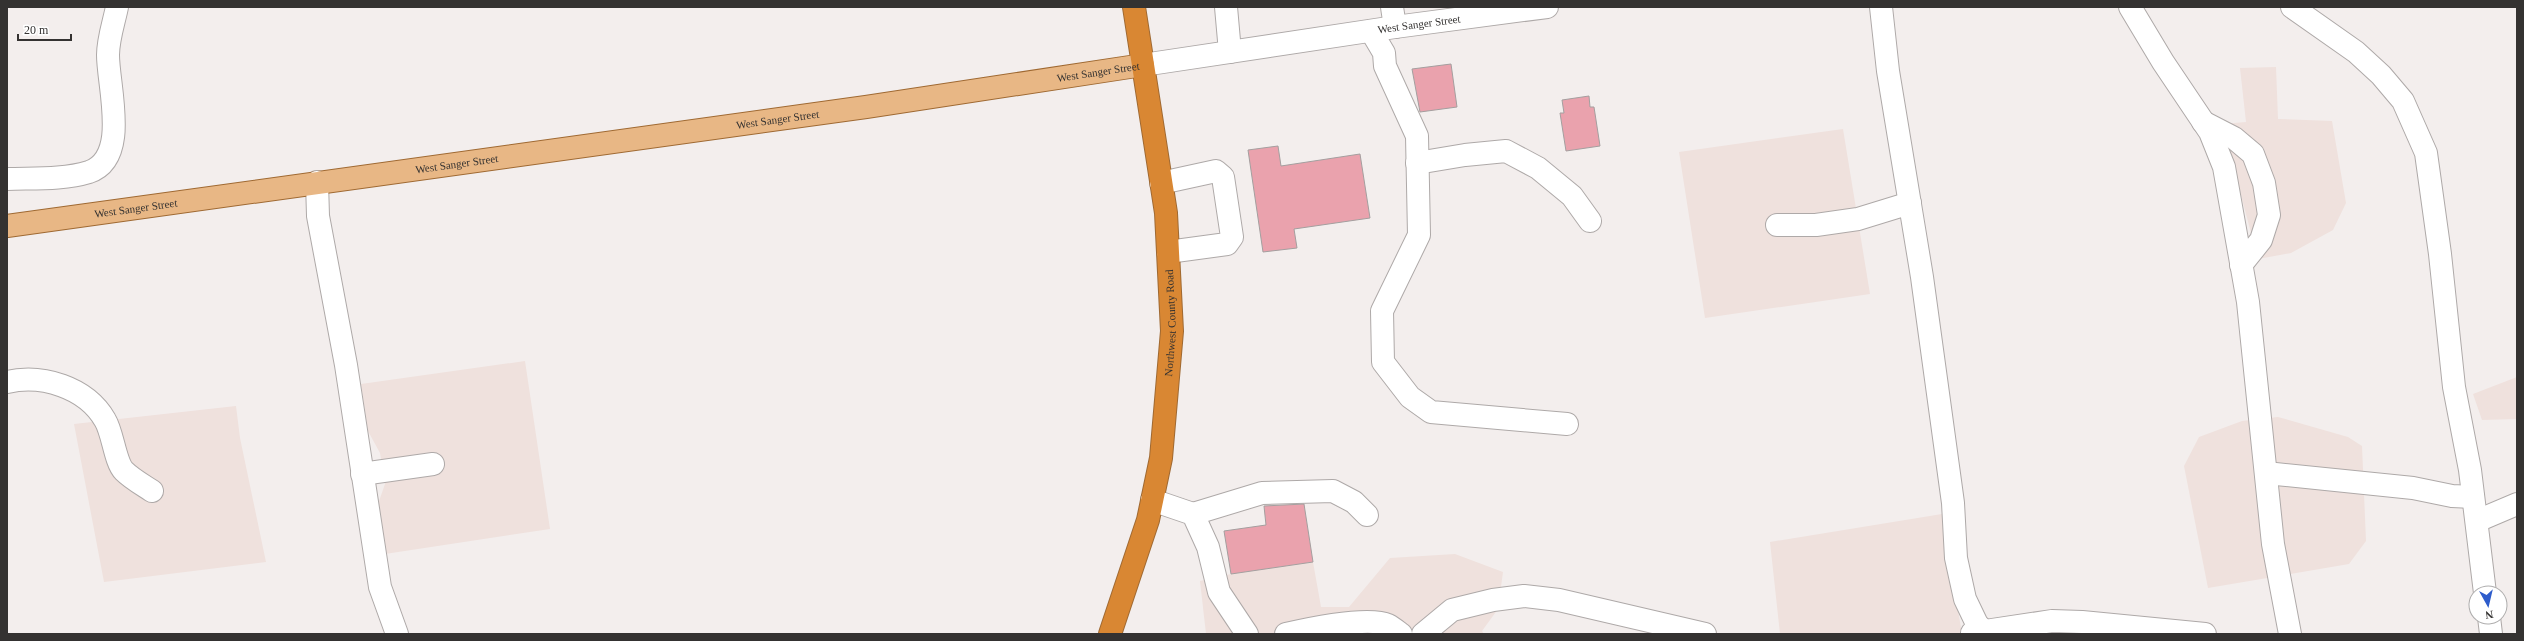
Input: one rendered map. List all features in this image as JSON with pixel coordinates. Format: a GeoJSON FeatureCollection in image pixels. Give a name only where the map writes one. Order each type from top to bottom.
{"type":"FeatureCollection","features":[{"type":"Feature","properties":{"kind":"highway","name":"Northwest County Road"},"geometry":{"type":"LineString","coordinates":[[1110,634],[1148,520],[1161,458],[1172,331],[1168,252],[1161,183],[1134,7]]}},
{"type":"Feature","properties":{"kind":"main road","name":"West Sanger Street"},"geometry":{"type":"LineString","coordinates":[[7,226],[866,107],[1142,66]]}},
{"type":"Feature","properties":{"kind":"street"},"geometry":{"type":"LineString","coordinates":[[7,179],[71,176],[90,171],[106,161],[112,144],[114,119],[108,54],[117,7]]}},
{"type":"Feature","properties":{"kind":"street"},"geometry":{"type":"LineString","coordinates":[[1226,7],[1230,52]]}},
{"type":"Feature","properties":{"kind":"street","name":"West Sanger Street"},"geometry":{"type":"LineString","coordinates":[[1142,66],[1371,31],[1394,17],[1547,7]]}},
{"type":"Feature","properties":{"kind":"street"},"geometry":{"type":"LineString","coordinates":[[1881,7],[1888,70],[1910,203],[1953,503],[1956,558],[1965,599],[1977,624],[1979,633],[2052,621],[2082,622],[2205,634]]}},
{"type":"Feature","properties":{"kind":"street"},"geometry":{"type":"LineString","coordinates":[[2130,7],[2210,132],[2224,167],[2242,264],[2285,634]]}},
{"type":"Feature","properties":{"kind":"street"},"geometry":{"type":"LineString","coordinates":[[2292,7],[2356,52],[2381,75],[2403,100],[2426,153],[2440,254],[2454,387],[2477,521],[2484,585]]}},
{"type":"Feature","properties":{"kind":"street"},"geometry":{"type":"LineString","coordinates":[[1371,31],[1384,54],[1385,66],[1417,136],[1419,235],[1382,311],[1383,362],[1410,397],[1431,412],[1567,424]]}},
{"type":"Feature","properties":{"kind":"street"},"geometry":{"type":"LineString","coordinates":[[2203,122],[2234,138],[2253,154],[2264,183],[2268,215],[2261,240],[2242,264]]}},
{"type":"Feature","properties":{"kind":"street"},"geometry":{"type":"LineString","coordinates":[[1417,163],[1466,155],[1506,151],[1538,168],[1572,196],[1590,221]]}},
{"type":"Feature","properties":{"kind":"street"},"geometry":{"type":"LineString","coordinates":[[1161,183],[1216,170],[1223,177],[1232,237],[1227,244],[1168,252]]}},
{"type":"Feature","properties":{"kind":"street"},"geometry":{"type":"LineString","coordinates":[[317,182],[318,216],[346,365],[380,587],[397,634]]}},
{"type":"Feature","properties":{"kind":"street"},"geometry":{"type":"LineString","coordinates":[[1777,225],[1816,225],[1858,219],[1910,203]]}},
{"type":"Feature","properties":{"kind":"street"},"geometry":{"type":"LineString","coordinates":[[7,382],[29,378],[47,380],[68,388],[91,404],[106,420],[123,471],[152,491]]}},
{"type":"Feature","properties":{"kind":"street"},"geometry":{"type":"LineString","coordinates":[[362,474],[433,464]]}},
{"type":"Feature","properties":{"kind":"street"},"geometry":{"type":"LineString","coordinates":[[2266,473],[2413,488],[2452,496],[2473,497]]}},
{"type":"Feature","properties":{"kind":"street"},"geometry":{"type":"LineString","coordinates":[[1152,500],[1194,514],[1262,493],[1333,491],[1354,502],[1367,515]]}},
{"type":"Feature","properties":{"kind":"street"},"geometry":{"type":"LineString","coordinates":[[2477,521],[2517,504]]}},
{"type":"Feature","properties":{"kind":"street"},"geometry":{"type":"LineString","coordinates":[[1194,514],[1208,547],[1219,592],[1247,634]]}},
{"type":"Feature","properties":{"kind":"street"},"geometry":{"type":"LineString","coordinates":[[1423,634],[1452,610],[1493,600],[1524,596],[1559,600],[1705,634]]}},
{"type":"Feature","properties":{"kind":"street"},"geometry":{"type":"LineString","coordinates":[[1286,634],[1312,628],[1354,622],[1387,624],[1401,634]]}},
{"type":"Feature","properties":{"kind":"shaded area"},"geometry":{"type":"Polygon","coordinates":[[[2276,67],[2278,119],[2332,121],[2346,203],[2333,230],[2291,253],[2258,259],[2222,124],[2246,122],[2240,68],[2276,67]]]}},
{"type":"Feature","properties":{"kind":"shaded area"},"geometry":{"type":"Polygon","coordinates":[[[1843,129],[1870,294],[1705,318],[1679,152],[1843,129]]]}},
{"type":"Feature","properties":{"kind":"shaded area"},"geometry":{"type":"Polygon","coordinates":[[[525,361],[550,529],[385,554],[378,504],[385,484],[380,453],[368,431],[361,384],[525,361]]]}},
{"type":"Feature","properties":{"kind":"shaded area"},"geometry":{"type":"Polygon","coordinates":[[[2517,377],[2517,419],[2482,420],[2473,394],[2517,377]]]}},
{"type":"Feature","properties":{"kind":"shaded area"},"geometry":{"type":"Polygon","coordinates":[[[236,406],[240,438],[266,562],[104,582],[74,424],[236,406]]]}},
{"type":"Feature","properties":{"kind":"shaded area"},"geometry":{"type":"Polygon","coordinates":[[[2278,417],[2348,437],[2362,446],[2366,541],[2349,564],[2208,588],[2184,466],[2199,437],[2242,421],[2278,417]]]}},
{"type":"Feature","properties":{"kind":"shaded area"},"geometry":{"type":"Polygon","coordinates":[[[1942,514],[1962,634],[1780,634],[1770,542],[1942,514]]]}},
{"type":"Feature","properties":{"kind":"shaded area"},"geometry":{"type":"Polygon","coordinates":[[[1455,554],[1503,572],[1498,609],[1482,631],[1484,634],[1206,634],[1200,581],[1231,574],[1313,562],[1321,607],[1349,607],[1390,558],[1455,554]]]}},
{"type":"Feature","properties":{"kind":"building"},"geometry":{"type":"Polygon","coordinates":[[[1451,64],[1457,107],[1420,112],[1412,69],[1451,64]]]}},
{"type":"Feature","properties":{"kind":"building"},"geometry":{"type":"Polygon","coordinates":[[[1589,96],[1590,107],[1594,107],[1600,146],[1566,151],[1560,113],[1564,113],[1562,100],[1589,96]]]}},
{"type":"Feature","properties":{"kind":"building"},"geometry":{"type":"Polygon","coordinates":[[[1278,146],[1281,166],[1360,154],[1370,218],[1294,229],[1297,248],[1263,252],[1248,150],[1278,146]]]}},
{"type":"Feature","properties":{"kind":"building"},"geometry":{"type":"Polygon","coordinates":[[[1304,504],[1313,562],[1231,574],[1224,531],[1266,525],[1264,506],[1304,504]]]}}]}
